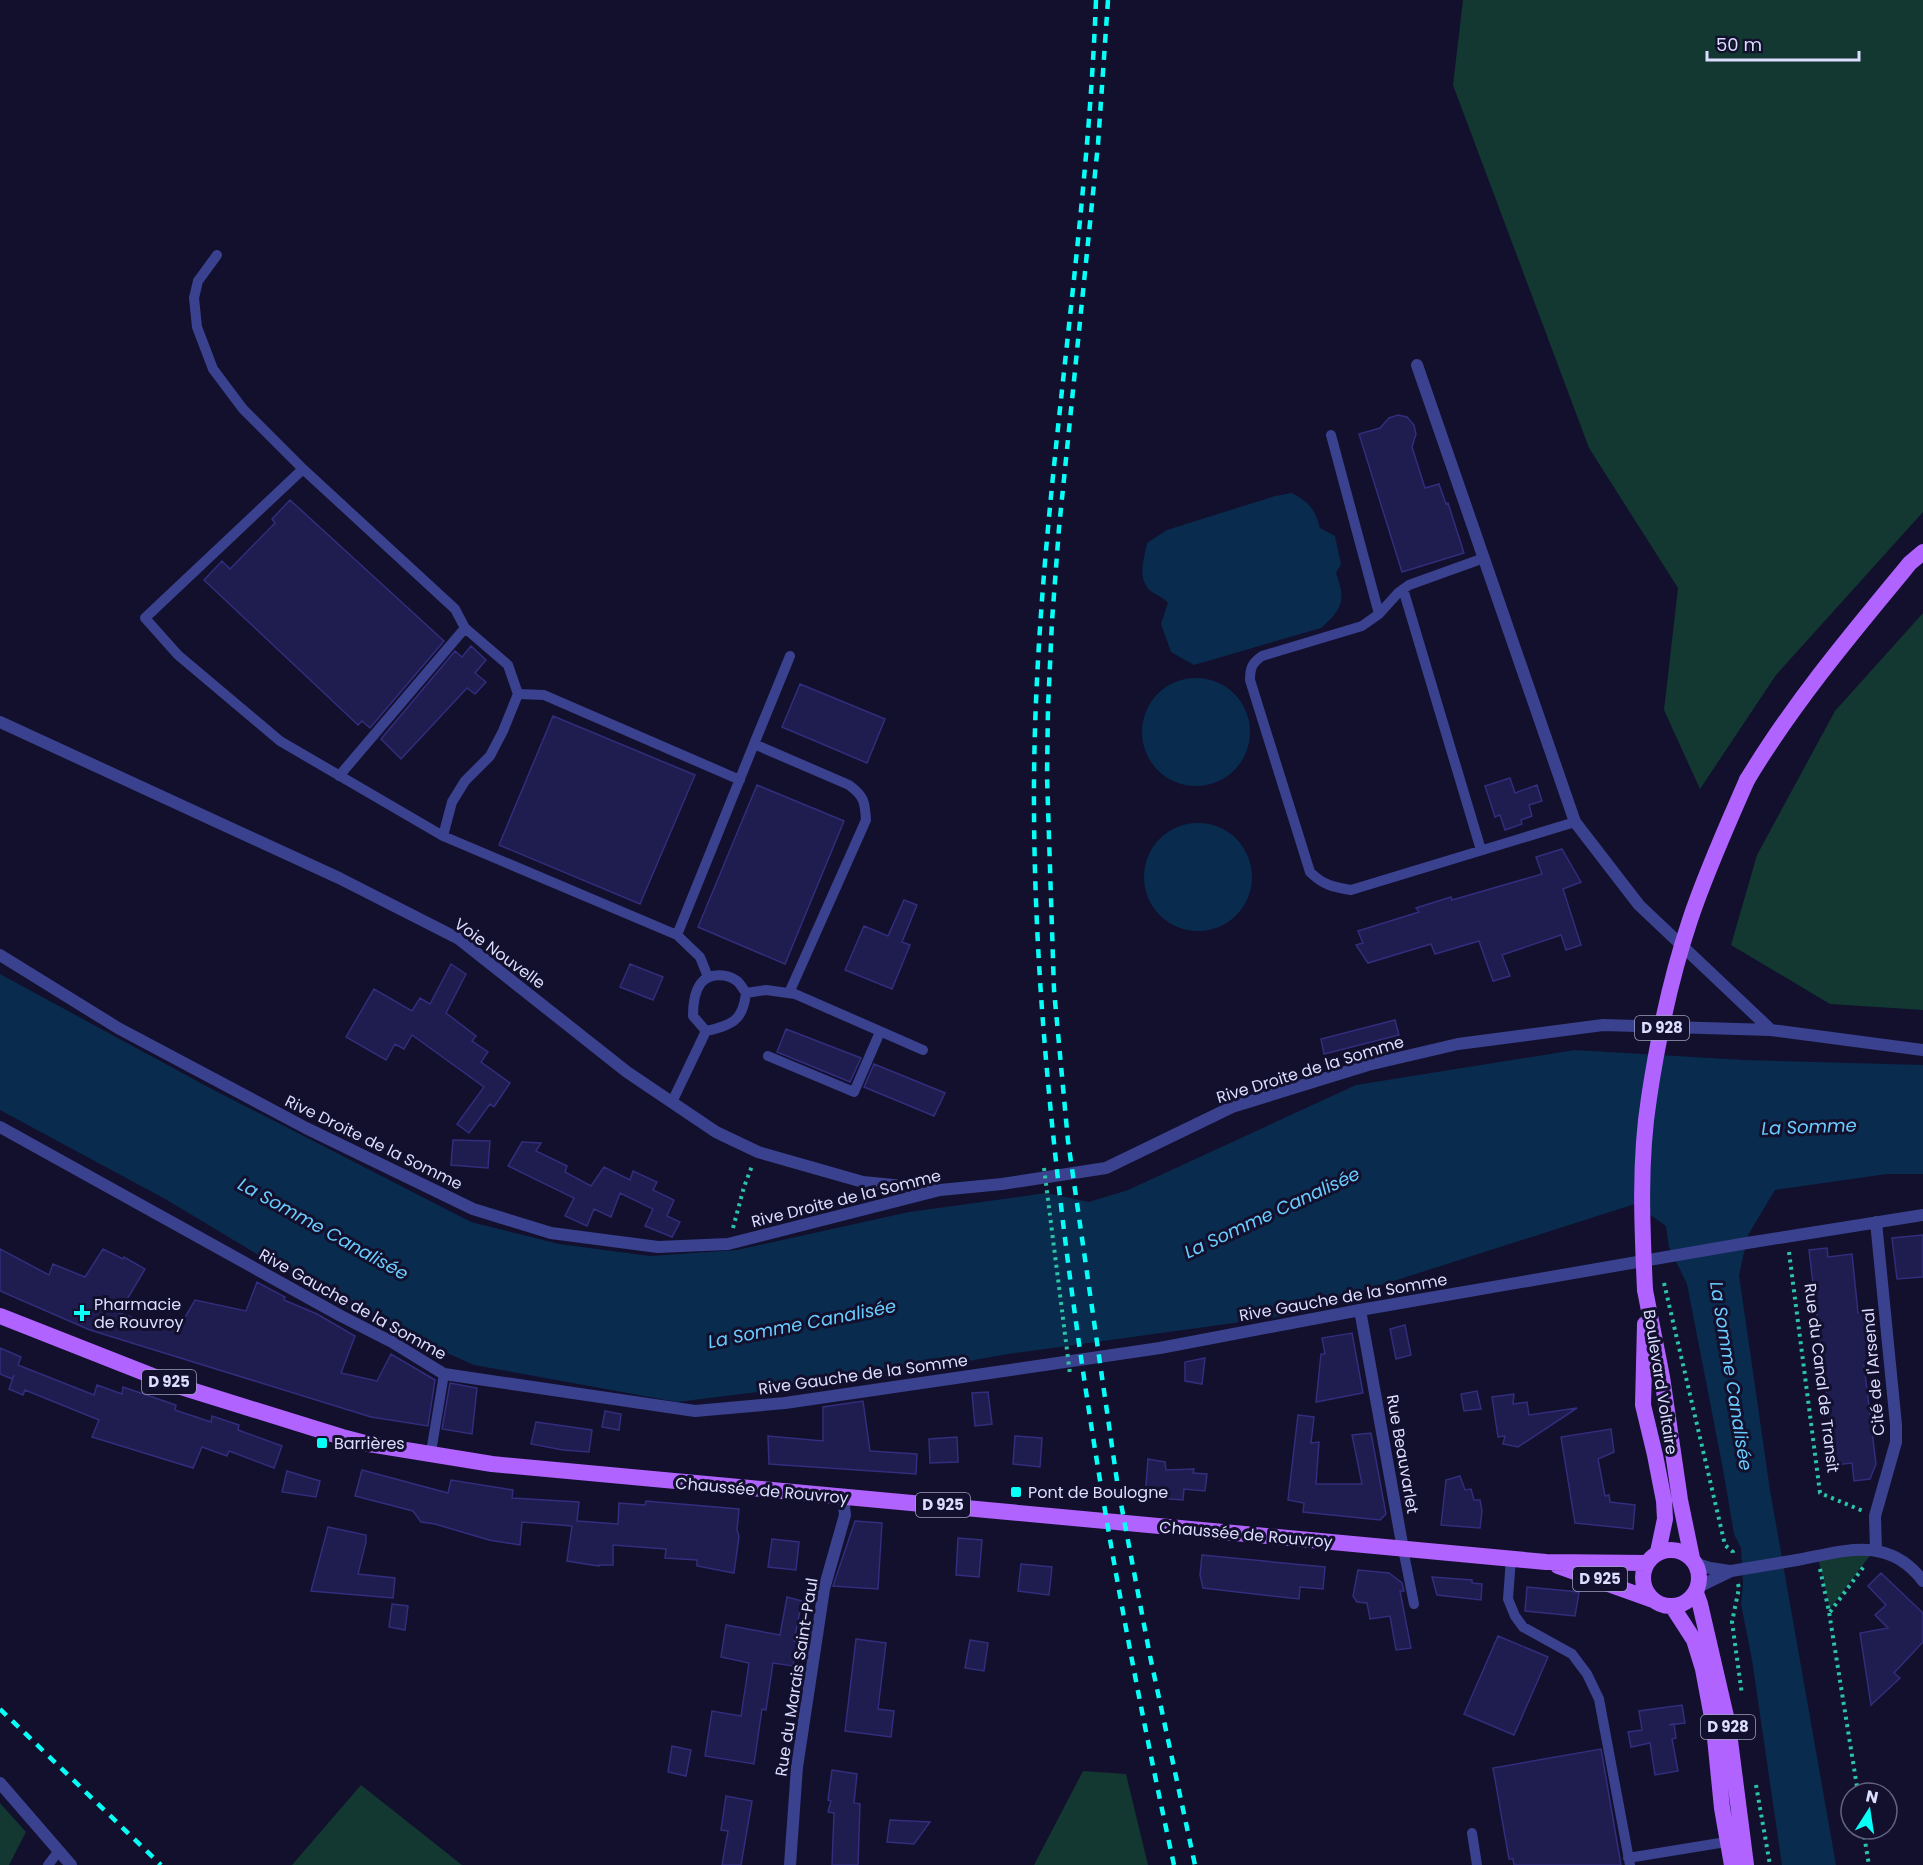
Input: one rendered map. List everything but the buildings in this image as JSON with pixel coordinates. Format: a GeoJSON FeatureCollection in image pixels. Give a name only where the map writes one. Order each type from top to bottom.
{"type":"FeatureCollection","features":[{"type":"Feature","properties":{"kind":"main road","name":"D 928"},"geometry":{"type":"LineString","coordinates":[[1646,1290],[1642,1220],[1643,1160],[1648,1100],[1674,972],[1691,918],[1747,780],[1771,741],[1836,651],[1910,563],[1923,552]]}},
{"type":"Feature","properties":{"kind":"main road","name":"Boulevard Voltaire"},"geometry":{"type":"LineString","coordinates":[[1646,1290],[1643,1405],[1664,1501],[1665,1519],[1652,1558]]}},
{"type":"Feature","properties":{"kind":"main road","name":"Boulevard Voltaire"},"geometry":{"type":"LineString","coordinates":[[1646,1290],[1662,1377],[1680,1500],[1694,1561]]}},
{"type":"Feature","properties":{"kind":"main road","name":"Chaussée de Rouvroy"},"geometry":{"type":"LineString","coordinates":[[0,1316],[178,1386],[360,1442],[431,1452],[492,1464],[1546,1562],[1652,1558]]}},
{"type":"Feature","properties":{"kind":"main road"},"geometry":{"type":"LineString","coordinates":[[1667,1549],[1685,1552],[1694,1561],[1700,1579],[1697,1590],[1686,1602],[1665,1606],[1647,1594],[1642,1578],[1652,1558],[1667,1549]]}},
{"type":"Feature","properties":{"kind":"main road","name":"Chaussée de Rouvroy"},"geometry":{"type":"LineString","coordinates":[[1546,1562],[1653,1600]]}},
{"type":"Feature","properties":{"kind":"main road","name":"D 928"},"geometry":{"type":"LineString","coordinates":[[1697,1590],[1724,1704],[1734,1841],[1732,1865]]}},
{"type":"Feature","properties":{"kind":"main road","name":"D 928"},"geometry":{"type":"LineString","coordinates":[[1672,1606],[1694,1640],[1714,1728],[1734,1841],[1746,1865]]}},
{"type":"Feature","properties":{"kind":"street"},"geometry":{"type":"LineString","coordinates":[[1417,365],[1575,822],[1639,905],[1771,1030]]}},
{"type":"Feature","properties":{"kind":"street","name":"Voie Nouvelle"},"geometry":{"type":"LineString","coordinates":[[0,722],[339,878],[459,939],[627,1072],[716,1132],[758,1152],[863,1182],[940,1190]]}},
{"type":"Feature","properties":{"kind":"street","name":"Rive Droite de la Somme"},"geometry":{"type":"LineString","coordinates":[[0,955],[128,1033],[306,1128],[473,1209],[550,1233],[658,1247],[728,1244],[940,1190],[1002,1184],[1106,1168],[1232,1107],[1368,1065],[1458,1044],[1603,1026],[1771,1030],[1923,1050]]}},
{"type":"Feature","properties":{"kind":"street","name":"Rive Gauche de la Somme"},"geometry":{"type":"LineString","coordinates":[[0,1127],[341,1316],[393,1342],[444,1374],[695,1411],[785,1403],[1148,1349],[1787,1236],[1923,1215]]}},
{"type":"Feature","properties":{"kind":"street","name":"Cité de l'Arsenal"},"geometry":{"type":"LineString","coordinates":[[1875,1516],[1896,1442],[1876,1222]]}},
{"type":"Feature","properties":{"kind":"street","name":"Rue Beauvarlet"},"geometry":{"type":"LineString","coordinates":[[1360,1310],[1402,1549]]}},
{"type":"Feature","properties":{"kind":"street","name":"Rue du Marais Saint-Paul"},"geometry":{"type":"LineString","coordinates":[[790,1865],[797,1767],[824,1589],[845,1515],[843,1497]]}},
{"type":"Feature","properties":{"kind":"street"},"geometry":{"type":"LineString","coordinates":[[1875,1516],[1876,1550]]}},
{"type":"Feature","properties":{"kind":"street"},"geometry":{"type":"LineString","coordinates":[[1694,1561],[1710,1568],[1731,1571],[1853,1550],[1876,1550],[1908,1565],[1922,1579]]}},
{"type":"Feature","properties":{"kind":"street"},"geometry":{"type":"LineString","coordinates":[[1697,1590],[1731,1571]]}},
{"type":"Feature","properties":{"kind":"street"},"geometry":{"type":"LineString","coordinates":[[0,1783],[70,1865]]}},
{"type":"Feature","properties":{"kind":"lane"},"geometry":{"type":"LineString","coordinates":[[217,255],[198,281],[194,298],[197,327],[213,369],[243,409],[303,469],[455,609],[465,628],[508,665],[518,694],[490,756],[465,781],[452,802],[443,836]]}},
{"type":"Feature","properties":{"kind":"lane"},"geometry":{"type":"LineString","coordinates":[[1331,435],[1379,614]]}},
{"type":"Feature","properties":{"kind":"lane"},"geometry":{"type":"LineString","coordinates":[[303,469],[145,618],[178,655],[280,741],[443,836],[677,935],[700,957],[708,977]]}},
{"type":"Feature","properties":{"kind":"lane"},"geometry":{"type":"LineString","coordinates":[[1484,558],[1408,585],[1379,614],[1362,626],[1262,656],[1250,669],[1250,680],[1310,872],[1319,882],[1329,887],[1351,890],[1575,822]]}},
{"type":"Feature","properties":{"kind":"lane"},"geometry":{"type":"LineString","coordinates":[[1403,589],[1481,850]]}},
{"type":"Feature","properties":{"kind":"lane"},"geometry":{"type":"LineString","coordinates":[[339,776],[465,628]]}},
{"type":"Feature","properties":{"kind":"lane"},"geometry":{"type":"LineString","coordinates":[[677,935],[790,656]]}},
{"type":"Feature","properties":{"kind":"lane"},"geometry":{"type":"LineString","coordinates":[[518,694],[544,695],[740,780]]}},
{"type":"Feature","properties":{"kind":"lane"},"geometry":{"type":"LineString","coordinates":[[754,744],[849,785],[859,793],[865,804],[866,820],[789,993]]}},
{"type":"Feature","properties":{"kind":"lane"},"geometry":{"type":"LineString","coordinates":[[722,975],[737,981],[746,993],[744,1006],[737,1019],[725,1027],[706,1031],[693,1016],[700,984],[708,977],[722,975]]}},
{"type":"Feature","properties":{"kind":"lane"},"geometry":{"type":"LineString","coordinates":[[746,993],[766,990],[795,994],[922,1050]]}},
{"type":"Feature","properties":{"kind":"lane"},"geometry":{"type":"LineString","coordinates":[[672,1102],[706,1031]]}},
{"type":"Feature","properties":{"kind":"lane"},"geometry":{"type":"LineString","coordinates":[[768,1056],[854,1092],[880,1032]]}},
{"type":"Feature","properties":{"kind":"lane"},"geometry":{"type":"LineString","coordinates":[[431,1452],[444,1374]]}},
{"type":"Feature","properties":{"kind":"lane","name":"Rue Beauvarlet"},"geometry":{"type":"LineString","coordinates":[[1402,1549],[1414,1604]]}},
{"type":"Feature","properties":{"kind":"lane"},"geometry":{"type":"LineString","coordinates":[[1511,1558],[1508,1599],[1515,1616],[1523,1627],[1572,1654],[1587,1674],[1599,1699],[1629,1861],[1734,1841]]}},
{"type":"Feature","properties":{"kind":"lane"},"geometry":{"type":"LineString","coordinates":[[1472,1833],[1477,1865]]}},
{"type":"Feature","properties":{"kind":"lane"},"geometry":{"type":"LineString","coordinates":[[48,1865],[58,1852]]}},
{"type":"Feature","properties":{"kind":"path"},"geometry":{"type":"LineString","coordinates":[[728,1244],[744,1187],[758,1152]]}},
{"type":"Feature","properties":{"kind":"path"},"geometry":{"type":"LineString","coordinates":[[1044,1168],[1070,1374]]}},
{"type":"Feature","properties":{"kind":"path","name":"Rue du Canal de Transit"},"geometry":{"type":"LineString","coordinates":[[1787,1236],[1820,1493],[1875,1516]]}},
{"type":"Feature","properties":{"kind":"path"},"geometry":{"type":"LineString","coordinates":[[1829,1612],[1876,1550]]}},
{"type":"Feature","properties":{"kind":"path"},"geometry":{"type":"LineString","coordinates":[[1817,1556],[1829,1612],[1856,1781]]}},
{"type":"Feature","properties":{"kind":"path"},"geometry":{"type":"LineString","coordinates":[[1865,1841],[1869,1865]]}},
{"type":"Feature","properties":{"kind":"green space"},"geometry":{"type":"Polygon","coordinates":[[[1463,0],[1923,0],[1923,512],[1776,675],[1700,789],[1664,710],[1678,588],[1589,448],[1453,85],[1463,0]]]}},
{"type":"Feature","properties":{"kind":"green space"},"geometry":{"type":"Polygon","coordinates":[[[1923,613],[1923,1010],[1830,1004],[1731,945],[1757,855],[1835,711],[1923,613]]]}},
{"type":"Feature","properties":{"kind":"green space"},"geometry":{"type":"Polygon","coordinates":[[[1874,1550],[1830,1609],[1818,1558],[1874,1550]]]}},
{"type":"Feature","properties":{"kind":"green space"},"geometry":{"type":"Polygon","coordinates":[[[1083,1771],[1126,1774],[1148,1865],[1034,1865],[1083,1771]]]}},
{"type":"Feature","properties":{"kind":"green space"},"geometry":{"type":"Polygon","coordinates":[[[361,1785],[462,1865],[292,1865],[361,1785]]]}},
{"type":"Feature","properties":{"kind":"green space"},"geometry":{"type":"Polygon","coordinates":[[[0,1803],[26,1832],[9,1865],[0,1865],[0,1803]]]}},
{"type":"Feature","properties":{"kind":"water"},"geometry":{"type":"Polygon","coordinates":[[[1292,493],[1310,507],[1320,528],[1335,536],[1341,564],[1336,573],[1341,597],[1334,615],[1321,628],[1194,665],[1171,652],[1161,624],[1168,603],[1152,592],[1144,581],[1143,563],[1147,543],[1167,530],[1275,496],[1292,493]]]}},
{"type":"Feature","properties":{"kind":"water"},"geometry":{"type":"Polygon","coordinates":[[[1196,678],[1217,682],[1235,693],[1246,711],[1250,732],[1246,753],[1235,771],[1217,782],[1196,786],[1175,782],[1157,771],[1146,753],[1142,732],[1146,711],[1157,693],[1175,682],[1196,678]]]}},
{"type":"Feature","properties":{"kind":"water"},"geometry":{"type":"Polygon","coordinates":[[[1198,823],[1219,827],[1236,839],[1248,856],[1252,877],[1248,898],[1236,915],[1219,927],[1198,931],[1177,927],[1160,915],[1148,898],[1144,877],[1148,856],[1160,839],[1177,827],[1198,823]]]}},
{"type":"Feature","properties":{"kind":"water"},"geometry":{"type":"Polygon","coordinates":[[[0,974],[208,1087],[471,1222],[559,1244],[650,1256],[737,1250],[909,1212],[1046,1193],[1089,1202],[1128,1190],[1356,1085],[1575,1050],[1744,1060],[1923,1065],[1923,1174],[1887,1174],[1775,1190],[1748,1235],[1739,1275],[1770,1490],[1836,1865],[1782,1865],[1752,1660],[1741,1604],[1743,1584],[1741,1548],[1734,1534],[1687,1284],[1669,1247],[1666,1226],[1635,1204],[1284,1316],[1008,1354],[873,1378],[677,1402],[474,1365],[348,1309],[167,1200],[0,1110],[0,974]]]}},
{"type":"Feature","properties":{"kind":"railway"},"geometry":{"type":"LineString","coordinates":[[1096,0],[1091,98],[1043,585],[1034,781],[1036,904],[1048,1087],[1079,1345],[1115,1569],[1174,1865]]}},
{"type":"Feature","properties":{"kind":"railway"},"geometry":{"type":"LineString","coordinates":[[1108,0],[1098,144],[1059,528],[1052,621],[1047,776],[1054,990],[1068,1141],[1118,1488],[1150,1656],[1195,1865]]}},
{"type":"Feature","properties":{"kind":"railway"},"geometry":{"type":"LineString","coordinates":[[0,1709],[161,1865]]}},
{"type":"Feature","properties":{"kind":"place","name":"Pharmacie de Rouvroy"},"geometry":{"type":"Point","coordinates":[82,1313]}},
{"type":"Feature","properties":{"kind":"place","name":"Barrières"},"geometry":{"type":"Point","coordinates":[322,1443]}},
{"type":"Feature","properties":{"kind":"place","name":"Pont de Boulogne"},"geometry":{"type":"Point","coordinates":[1016,1492]}},
{"type":"Feature","properties":{"kind":"water label","name":"La Somme"},"geometry":{"type":"Point","coordinates":[1809,1127]}},
{"type":"Feature","properties":{"kind":"water label","name":"La Somme Canalisée"},"geometry":{"type":"Point","coordinates":[1272,1213]}},
{"type":"Feature","properties":{"kind":"water label","name":"La Somme Canalisée"},"geometry":{"type":"Point","coordinates":[323,1229]}},
{"type":"Feature","properties":{"kind":"water label","name":"La Somme Canalisée"},"geometry":{"type":"Point","coordinates":[802,1324]}},
{"type":"Feature","properties":{"kind":"water label","name":"La Somme Canalisée"},"geometry":{"type":"Point","coordinates":[1731,1376]}}]}
